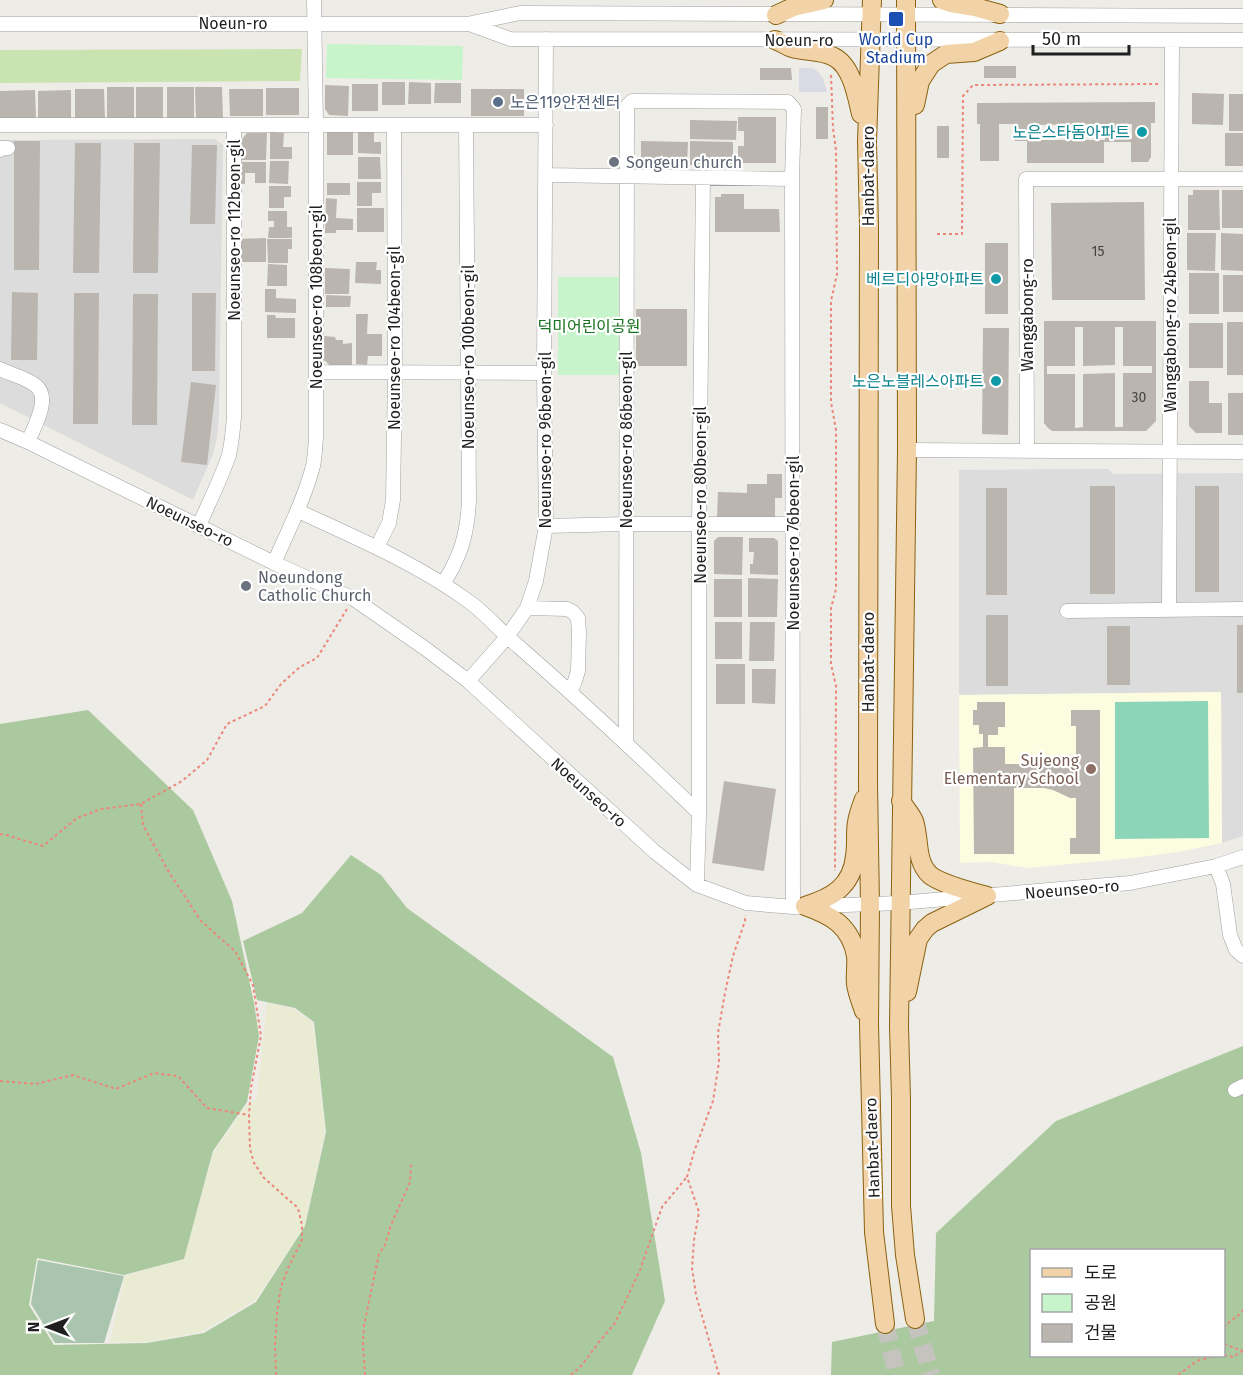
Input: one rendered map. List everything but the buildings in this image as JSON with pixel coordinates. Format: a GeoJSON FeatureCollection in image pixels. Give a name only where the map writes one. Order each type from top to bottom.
{"type":"FeatureCollection","features":[{"type":"Feature","properties":{"kind":"main road"},"geometry":{"type":"LineString","coordinates":[[776,15],[793,7],[824,0]]}},
{"type":"Feature","properties":{"kind":"main road"},"geometry":{"type":"LineString","coordinates":[[942,0],[1000,15]]}},
{"type":"Feature","properties":{"kind":"main road","name":"Hanbat-daero"},"geometry":{"type":"LineString","coordinates":[[872,7],[867,142],[869,225],[869,1024],[874,1232],[885,1324]]}},
{"type":"Feature","properties":{"kind":"main road","name":"Hanbat-daero"},"geometry":{"type":"LineString","coordinates":[[906,7],[906,450],[899,1026],[901,1206],[905,1255],[915,1319]]}},
{"type":"Feature","properties":{"kind":"main road"},"geometry":{"type":"LineString","coordinates":[[775,40],[792,48],[834,57],[841,62],[857,93],[867,142]]}},
{"type":"Feature","properties":{"kind":"main road"},"geometry":{"type":"LineString","coordinates":[[906,139],[920,81],[931,64],[946,54],[974,52],[1000,41]]}},
{"type":"Feature","properties":{"kind":"main road"},"geometry":{"type":"LineString","coordinates":[[799,907],[825,900],[843,886],[853,869],[856,824],[868,783]]}},
{"type":"Feature","properties":{"kind":"main road"},"geometry":{"type":"LineString","coordinates":[[901,801],[913,820],[918,838],[919,856],[930,876],[987,896]]}},
{"type":"Feature","properties":{"kind":"main road"},"geometry":{"type":"LineString","coordinates":[[899,1026],[918,939],[932,923],[987,896]]}},
{"type":"Feature","properties":{"kind":"main road"},"geometry":{"type":"LineString","coordinates":[[799,907],[825,913],[839,923],[851,939],[856,955],[856,986],[869,1024]]}},
{"type":"Feature","properties":{"kind":"street","name":"Noeunseo-ro 108beon-gil"},"geometry":{"type":"LineString","coordinates":[[274,563],[298,511],[313,464],[316,438],[314,0]]}},
{"type":"Feature","properties":{"kind":"street","name":"Noeun-ro"},"geometry":{"type":"LineString","coordinates":[[0,24],[467,24],[546,7],[776,15],[872,7],[906,7],[1000,15],[1243,16]]}},
{"type":"Feature","properties":{"kind":"street","name":"Noeun-ro"},"geometry":{"type":"LineString","coordinates":[[467,24],[510,39],[1243,40]]}},
{"type":"Feature","properties":{"kind":"street","name":"Noeunseo-ro 96beon-gil"},"geometry":{"type":"LineString","coordinates":[[468,681],[507,637],[526,608],[536,582],[546,526],[544,373],[546,39]]}},
{"type":"Feature","properties":{"kind":"street","name":"Wanggabong-ro 24beon-gil"},"geometry":{"type":"LineString","coordinates":[[1169,610],[1172,40]]}},
{"type":"Feature","properties":{"kind":"street","name":"Noeunseo-ro 86beon-gil"},"geometry":{"type":"LineString","coordinates":[[626,743],[627,106],[632,101]]}},
{"type":"Feature","properties":{"kind":"street","name":"Noeunseo-ro 76beon-gil"},"geometry":{"type":"LineString","coordinates":[[632,101],[788,102],[794,109],[792,179],[793,524],[799,907]]}},
{"type":"Feature","properties":{"kind":"street","name":"Noeunseo-ro 112beon-gil"},"geometry":{"type":"LineString","coordinates":[[0,125],[234,125],[234,417],[229,454],[199,525]]}},
{"type":"Feature","properties":{"kind":"street"},"geometry":{"type":"LineString","coordinates":[[234,125],[546,125]]}},
{"type":"Feature","properties":{"kind":"street","name":"Noeunseo-ro 104beon-gil"},"geometry":{"type":"LineString","coordinates":[[377,547],[389,523],[393,500],[394,125]]}},
{"type":"Feature","properties":{"kind":"street","name":"Noeunseo-ro 100beon-gil"},"geometry":{"type":"LineString","coordinates":[[443,584],[456,561],[465,533],[469,500],[466,125]]}},
{"type":"Feature","properties":{"kind":"street"},"geometry":{"type":"LineString","coordinates":[[546,176],[792,179]]}},
{"type":"Feature","properties":{"kind":"street","name":"Noeunseo-ro 80beon-gil"},"geometry":{"type":"LineString","coordinates":[[697,885],[703,177]]}},
{"type":"Feature","properties":{"kind":"street","name":"Wanggabong-ro"},"geometry":{"type":"LineString","coordinates":[[1027,451],[1026,179],[1170,179]]}},
{"type":"Feature","properties":{"kind":"street"},"geometry":{"type":"LineString","coordinates":[[1170,179],[1243,179]]}},
{"type":"Feature","properties":{"kind":"street"},"geometry":{"type":"LineString","coordinates":[[0,369],[35,385],[43,397],[42,406],[28,442]]}},
{"type":"Feature","properties":{"kind":"street"},"geometry":{"type":"LineString","coordinates":[[316,372],[544,373]]}},
{"type":"Feature","properties":{"kind":"street","name":"Noeunseo-ro"},"geometry":{"type":"LineString","coordinates":[[0,430],[274,563],[354,599],[468,681],[655,852],[697,885],[746,903],[799,907],[870,905],[1130,884],[1216,866],[1243,857]]}},
{"type":"Feature","properties":{"kind":"street"},"geometry":{"type":"LineString","coordinates":[[906,450],[1243,452]]}},
{"type":"Feature","properties":{"kind":"street"},"geometry":{"type":"LineString","coordinates":[[298,511],[423,571],[473,604],[626,743],[699,813]]}},
{"type":"Feature","properties":{"kind":"street"},"geometry":{"type":"LineString","coordinates":[[546,526],[793,524]]}},
{"type":"Feature","properties":{"kind":"street"},"geometry":{"type":"LineString","coordinates":[[526,608],[567,609],[578,618],[578,671],[570,692]]}},
{"type":"Feature","properties":{"kind":"street"},"geometry":{"type":"LineString","coordinates":[[1067,611],[1243,609]]}},
{"type":"Feature","properties":{"kind":"street"},"geometry":{"type":"LineString","coordinates":[[1216,866],[1223,884],[1230,935],[1236,950],[1243,956]]}},
{"type":"Feature","properties":{"kind":"path"},"geometry":{"type":"LineString","coordinates":[[831,71],[836,150],[837,274],[831,301],[831,402],[836,430],[836,589],[831,608],[831,664],[836,686],[834,871]]}},
{"type":"Feature","properties":{"kind":"path"},"geometry":{"type":"LineString","coordinates":[[937,234],[962,234],[963,96],[973,85],[1164,84]]}},
{"type":"Feature","properties":{"kind":"path"},"geometry":{"type":"LineString","coordinates":[[0,834],[43,846],[77,818],[101,809],[141,804],[182,782],[207,760],[227,724],[265,706],[281,684],[300,666],[317,658],[354,599]]}},
{"type":"Feature","properties":{"kind":"path"},"geometry":{"type":"LineString","coordinates":[[141,804],[143,825],[167,869],[201,921],[235,951],[253,985],[261,1036],[249,1115],[250,1149],[254,1163],[264,1178],[298,1208],[302,1225],[302,1240],[281,1287],[275,1345],[276,1375]]}},
{"type":"Feature","properties":{"kind":"path"},"geometry":{"type":"LineString","coordinates":[[572,1375],[615,1323],[640,1270],[662,1207],[687,1177],[713,1101],[719,1062],[718,1033],[733,956],[745,921],[746,903]]}},
{"type":"Feature","properties":{"kind":"path"},"geometry":{"type":"LineString","coordinates":[[0,1081],[35,1084],[73,1075],[116,1089],[154,1073],[178,1076],[207,1108],[249,1115]]}},
{"type":"Feature","properties":{"kind":"path"},"geometry":{"type":"LineString","coordinates":[[365,1375],[364,1325],[378,1254],[385,1245],[410,1182],[411,1165]]}},
{"type":"Feature","properties":{"kind":"path"},"geometry":{"type":"LineString","coordinates":[[687,1177],[699,1212],[692,1268],[696,1295],[719,1375]]}},
{"type":"Feature","properties":{"kind":"path"},"geometry":{"type":"LineString","coordinates":[[1225,1326],[1243,1310]]}},
{"type":"Feature","properties":{"kind":"path"},"geometry":{"type":"LineString","coordinates":[[1225,1344],[1243,1351]]}},
{"type":"Feature","properties":{"kind":"path"},"geometry":{"type":"LineString","coordinates":[[1225,1355],[1233,1356],[1243,1351]]}},
{"type":"Feature","properties":{"kind":"path"},"geometry":{"type":"LineString","coordinates":[[1178,1375],[1197,1362],[1211,1357]]}},
{"type":"Feature","properties":{"kind":"shaded area"},"geometry":{"type":"Polygon","coordinates":[[[799,68],[813,68],[818,72],[823,78],[827,92],[799,92],[799,68]]]}},
{"type":"Feature","properties":{"kind":"shaded area"},"geometry":{"type":"Polygon","coordinates":[[[215,139],[223,145],[219,415],[213,454],[193,500],[0,403],[0,140],[215,139]]]}},
{"type":"Feature","properties":{"kind":"shaded area"},"geometry":{"type":"Polygon","coordinates":[[[1108,469],[1113,474],[1243,473],[1243,836],[1222,843],[1221,692],[959,695],[959,470],[1108,469]]]}},
{"type":"Feature","properties":{"kind":"shaded area","name":"Sujeong Elementary School"},"geometry":{"type":"Polygon","coordinates":[[[1221,692],[1222,843],[1134,858],[1028,868],[991,862],[960,863],[959,695],[1221,692]]]}},
{"type":"Feature","properties":{"kind":"shaded area"},"geometry":{"type":"Polygon","coordinates":[[[267,1003],[294,1009],[313,1023],[325,1132],[304,1227],[255,1300],[203,1331],[148,1342],[110,1342],[125,1276],[184,1259],[214,1152],[248,1104],[257,1098],[267,1003]]]}},
{"type":"Feature","properties":{"kind":"shaded area"},"geometry":{"type":"Polygon","coordinates":[[[38,1260],[124,1276],[104,1343],[55,1343],[31,1304],[38,1260]]]}},
{"type":"Feature","properties":{"kind":"green space"},"geometry":{"type":"Polygon","coordinates":[[[327,44],[463,46],[462,80],[326,78],[327,44]]]}},
{"type":"Feature","properties":{"kind":"green space"},"geometry":{"type":"Polygon","coordinates":[[[302,49],[300,81],[0,83],[0,50],[302,49]]]}},
{"type":"Feature","properties":{"kind":"green space","name":"덕미어린이공원"},"geometry":{"type":"Polygon","coordinates":[[[558,277],[619,277],[619,375],[558,375],[558,277]]]}},
{"type":"Feature","properties":{"kind":"green space"},"geometry":{"type":"Polygon","coordinates":[[[1208,701],[1209,838],[1115,839],[1115,702],[1208,701]]]}},
{"type":"Feature","properties":{"kind":"green space"},"geometry":{"type":"Polygon","coordinates":[[[88,710],[193,810],[232,901],[259,1036],[247,1102],[213,1151],[184,1259],[124,1275],[37,1258],[29,1305],[54,1345],[147,1343],[204,1333],[256,1302],[305,1226],[326,1132],[314,1022],[295,1008],[257,1000],[243,941],[302,913],[351,855],[381,875],[407,908],[613,1057],[641,1153],[665,1301],[632,1375],[0,1375],[0,724],[88,710]]]}},
{"type":"Feature","properties":{"kind":"green space"},"geometry":{"type":"Polygon","coordinates":[[[1243,1046],[1243,1375],[831,1375],[832,1342],[934,1321],[936,1233],[1056,1121],[1243,1046]]]}},
{"type":"Feature","properties":{"kind":"tunnel"},"geometry":{"type":"LineString","coordinates":[[915,1319],[931,1375]]}},
{"type":"Feature","properties":{"kind":"tunnel"},"geometry":{"type":"LineString","coordinates":[[885,1324],[897,1375]]}},
{"type":"Feature","properties":{"kind":"place","name":"World Cup Stadium"},"geometry":{"type":"Point","coordinates":[896,19]}},
{"type":"Feature","properties":{"kind":"place","name":"노은119안전센터"},"geometry":{"type":"Point","coordinates":[498,102]}},
{"type":"Feature","properties":{"kind":"place","name":"노은스타돔아파트"},"geometry":{"type":"Point","coordinates":[1142,132]}},
{"type":"Feature","properties":{"kind":"place","name":"Songeun church"},"geometry":{"type":"Point","coordinates":[614,162]}},
{"type":"Feature","properties":{"kind":"place","name":"베르디아망아파트"},"geometry":{"type":"Point","coordinates":[996,279]}},
{"type":"Feature","properties":{"kind":"place","name":"노은노블레스아파트"},"geometry":{"type":"Point","coordinates":[996,381]}},
{"type":"Feature","properties":{"kind":"place","name":"Noeundong Catholic Church"},"geometry":{"type":"Point","coordinates":[246,586]}},
{"type":"Feature","properties":{"kind":"place","name":"Sujeong Elementary School"},"geometry":{"type":"Point","coordinates":[1091,769]}}]}
